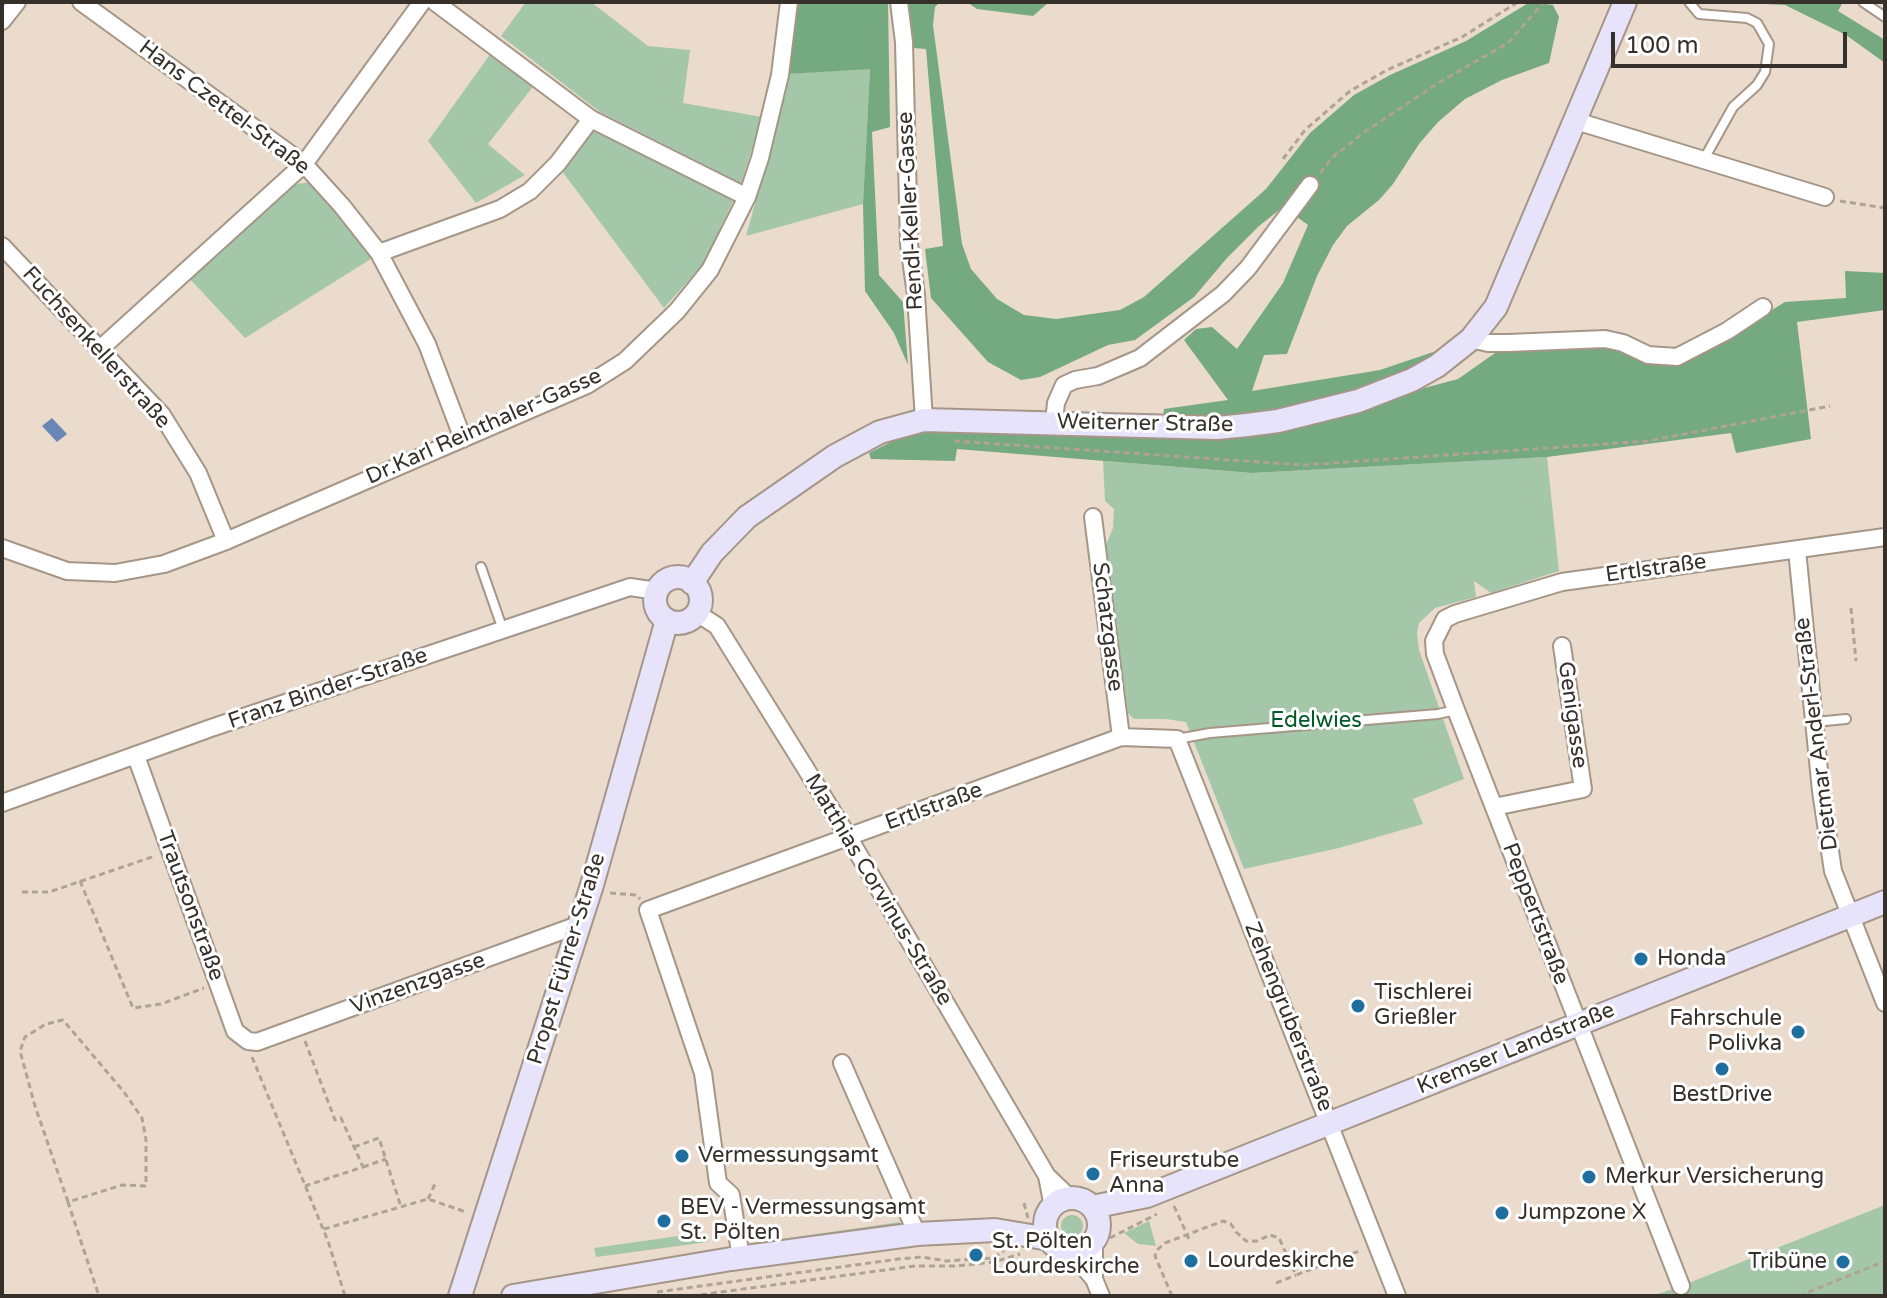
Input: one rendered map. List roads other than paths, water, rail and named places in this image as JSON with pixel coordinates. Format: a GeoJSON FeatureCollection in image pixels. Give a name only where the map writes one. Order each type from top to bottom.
{"type":"FeatureCollection","features":[{"type":"Feature","properties":{"kind":"street"},"geometry":{"type":"LineString","coordinates":[[2,21],[17,2]]}},
{"type":"Feature","properties":{"kind":"street","name":"Hans Czettel-Straße"},"geometry":{"type":"LineString","coordinates":[[81,2],[304,164],[379,253],[427,344],[463,439]]}},
{"type":"Feature","properties":{"kind":"street"},"geometry":{"type":"LineString","coordinates":[[100,349],[304,164],[422,2]]}},
{"type":"Feature","properties":{"kind":"street"},"geometry":{"type":"LineString","coordinates":[[435,2],[591,119],[747,197]]}},
{"type":"Feature","properties":{"kind":"street","name":"Dr.Karl Reinthaler-Gasse"},"geometry":{"type":"LineString","coordinates":[[2,548],[67,571],[115,573],[164,564],[226,541],[587,385],[625,361],[677,311],[710,270],[747,197],[780,75],[789,2]]}},
{"type":"Feature","properties":{"kind":"street","name":"Rendl-Keller-Gasse"},"geometry":{"type":"LineString","coordinates":[[899,2],[904,42],[909,244],[916,295],[924,420]]}},
{"type":"Feature","properties":{"kind":"street","name":"Weiterner Straße"},"geometry":{"type":"LineString","coordinates":[[692,583],[712,553],[747,517],[811,472],[880,432],[924,420],[1217,428],[1278,421],[1386,391],[1437,366],[1471,339],[1496,307],[1625,2]]}},
{"type":"Feature","properties":{"kind":"street"},"geometry":{"type":"LineString","coordinates":[[379,253],[500,209],[530,191],[558,163],[591,119]]}},
{"type":"Feature","properties":{"kind":"street"},"geometry":{"type":"LineString","coordinates":[[1576,121],[1825,197]]}},
{"type":"Feature","properties":{"kind":"street"},"geometry":{"type":"LineString","coordinates":[[1054,422],[1056,403],[1064,385],[1098,376],[1140,358],[1223,294],[1248,268],[1310,185]]}},
{"type":"Feature","properties":{"kind":"street","name":"Fuchsenkellerstraße"},"geometry":{"type":"LineString","coordinates":[[2,246],[162,415],[198,473],[226,541]]}},
{"type":"Feature","properties":{"kind":"street"},"geometry":{"type":"LineString","coordinates":[[1471,339],[1498,343],[1605,339],[1623,343],[1648,355],[1677,357],[1727,331],[1763,307]]}},
{"type":"Feature","properties":{"kind":"street","name":"Schatzgasse"},"geometry":{"type":"LineString","coordinates":[[1093,517],[1121,737]]}},
{"type":"Feature","properties":{"kind":"street","name":"Ertlstraße"},"geometry":{"type":"LineString","coordinates":[[1438,630],[1445,619],[1455,614],[1562,582],[1885,537]]}},
{"type":"Feature","properties":{"kind":"street","name":"Dietmar Anderl-Straße"},"geometry":{"type":"LineString","coordinates":[[1797,550],[1833,871],[1885,1003]]}},
{"type":"Feature","properties":{"kind":"street"},"geometry":{"type":"LineString","coordinates":[[673,578],[692,583],[701,597],[697,613],[680,623],[667,620],[657,608],[657,591],[661,585],[673,578]]}},
{"type":"Feature","properties":{"kind":"street","name":"Franz Binder-Straße"},"geometry":{"type":"LineString","coordinates":[[2,803],[211,728],[630,587],[657,591]]}},
{"type":"Feature","properties":{"kind":"street","name":"Matthias Corvinus-Straße"},"geometry":{"type":"LineString","coordinates":[[697,613],[717,626],[849,838],[1066,1206]]}},
{"type":"Feature","properties":{"kind":"street","name":"Propst Führer-Straße"},"geometry":{"type":"LineString","coordinates":[[460,1296],[592,885],[667,620]]}},
{"type":"Feature","properties":{"kind":"street","name":"Peppertstraße"},"geometry":{"type":"LineString","coordinates":[[1438,630],[1434,641],[1435,654],[1681,1286]]}},
{"type":"Feature","properties":{"kind":"street","name":"Genigasse"},"geometry":{"type":"LineString","coordinates":[[1494,807],[1583,789],[1562,646]]}},
{"type":"Feature","properties":{"kind":"street","name":"Ertlstraße"},"geometry":{"type":"LineString","coordinates":[[741,1258],[731,1195],[718,1183],[703,1073],[648,910],[1121,737],[1177,739]]}},
{"type":"Feature","properties":{"kind":"street","name":"Zehengruberstraße"},"geometry":{"type":"LineString","coordinates":[[1177,739],[1397,1296]]}},
{"type":"Feature","properties":{"kind":"street","name":"Trautsonstraße"},"geometry":{"type":"LineString","coordinates":[[136,756],[235,1031],[253,1046]]}},
{"type":"Feature","properties":{"kind":"street","name":"Kremser Landstraße"},"geometry":{"type":"LineString","coordinates":[[1066,1206],[1147,1196],[1885,902]]}},
{"type":"Feature","properties":{"kind":"street","name":"Vinzenzgasse"},"geometry":{"type":"LineString","coordinates":[[253,1046],[578,925]]}},
{"type":"Feature","properties":{"kind":"street"},"geometry":{"type":"LineString","coordinates":[[842,1063],[917,1234]]}},
{"type":"Feature","properties":{"kind":"street","name":"Kremser Landstraße"},"geometry":{"type":"LineString","coordinates":[[1071,1252],[1082,1250],[1096,1235],[1147,1196]]}},
{"type":"Feature","properties":{"kind":"street"},"geometry":{"type":"LineString","coordinates":[[513,1296],[741,1258],[917,1234],[1002,1239],[1033,1224],[1046,1222],[1066,1206],[1098,1217],[1094,1279]]}},
{"type":"Feature","properties":{"kind":"street"},"geometry":{"type":"LineString","coordinates":[[1033,1224],[1061,1249],[1071,1252],[1094,1279],[1101,1296]]}},
{"type":"Feature","properties":{"kind":"lane"},"geometry":{"type":"LineString","coordinates":[[1689,2],[1699,14],[1747,18],[1757,23],[1769,44],[1765,72],[1757,85],[1733,107],[1704,159]]}},
{"type":"Feature","properties":{"kind":"lane"},"geometry":{"type":"LineString","coordinates":[[1863,2],[1885,17]]}},
{"type":"Feature","properties":{"kind":"lane"},"geometry":{"type":"LineString","coordinates":[[481,567],[503,630]]}},
{"type":"Feature","properties":{"kind":"lane"},"geometry":{"type":"LineString","coordinates":[[1177,739],[1210,733],[1456,710]]}},
{"type":"Feature","properties":{"kind":"lane"},"geometry":{"type":"LineString","coordinates":[[1815,722],[1846,719]]}},
{"type":"Feature","properties":{"kind":"water"},"geometry":{"type":"Polygon","coordinates":[[[52,418],[67,434],[57,442],[42,426],[52,418]]]}},
{"type":"Feature","properties":{"kind":"place","name":"Honda"},"geometry":{"type":"Point","coordinates":[1641,959]}},
{"type":"Feature","properties":{"kind":"place","name":"Tischlerei Grießler"},"geometry":{"type":"Point","coordinates":[1358,1006]}},
{"type":"Feature","properties":{"kind":"place","name":"Fahrschule Polivka"},"geometry":{"type":"Point","coordinates":[1798,1032]}},
{"type":"Feature","properties":{"kind":"place","name":"BestDrive"},"geometry":{"type":"Point","coordinates":[1722,1069]}},
{"type":"Feature","properties":{"kind":"place","name":"Vermessungsamt"},"geometry":{"type":"Point","coordinates":[682,1156]}},
{"type":"Feature","properties":{"kind":"place","name":"Friseurstube Anna"},"geometry":{"type":"Point","coordinates":[1093,1174]}},
{"type":"Feature","properties":{"kind":"place","name":"Merkur Versicherung"},"geometry":{"type":"Point","coordinates":[1589,1177]}},
{"type":"Feature","properties":{"kind":"place","name":"Jumpzone X"},"geometry":{"type":"Point","coordinates":[1502,1213]}},
{"type":"Feature","properties":{"kind":"place","name":"BEV - Vermessungsamt St. Pölten"},"geometry":{"type":"Point","coordinates":[664,1221]}},
{"type":"Feature","properties":{"kind":"place","name":"St. Pölten Lourdeskirche"},"geometry":{"type":"Point","coordinates":[976,1255]}},
{"type":"Feature","properties":{"kind":"place","name":"Lourdeskirche"},"geometry":{"type":"Point","coordinates":[1191,1261]}},
{"type":"Feature","properties":{"kind":"place","name":"Tribüne"},"geometry":{"type":"Point","coordinates":[1843,1262]}},
{"type":"Feature","properties":{"kind":"park label","name":"Edelwies"},"geometry":{"type":"Point","coordinates":[1316,721]}}]}
